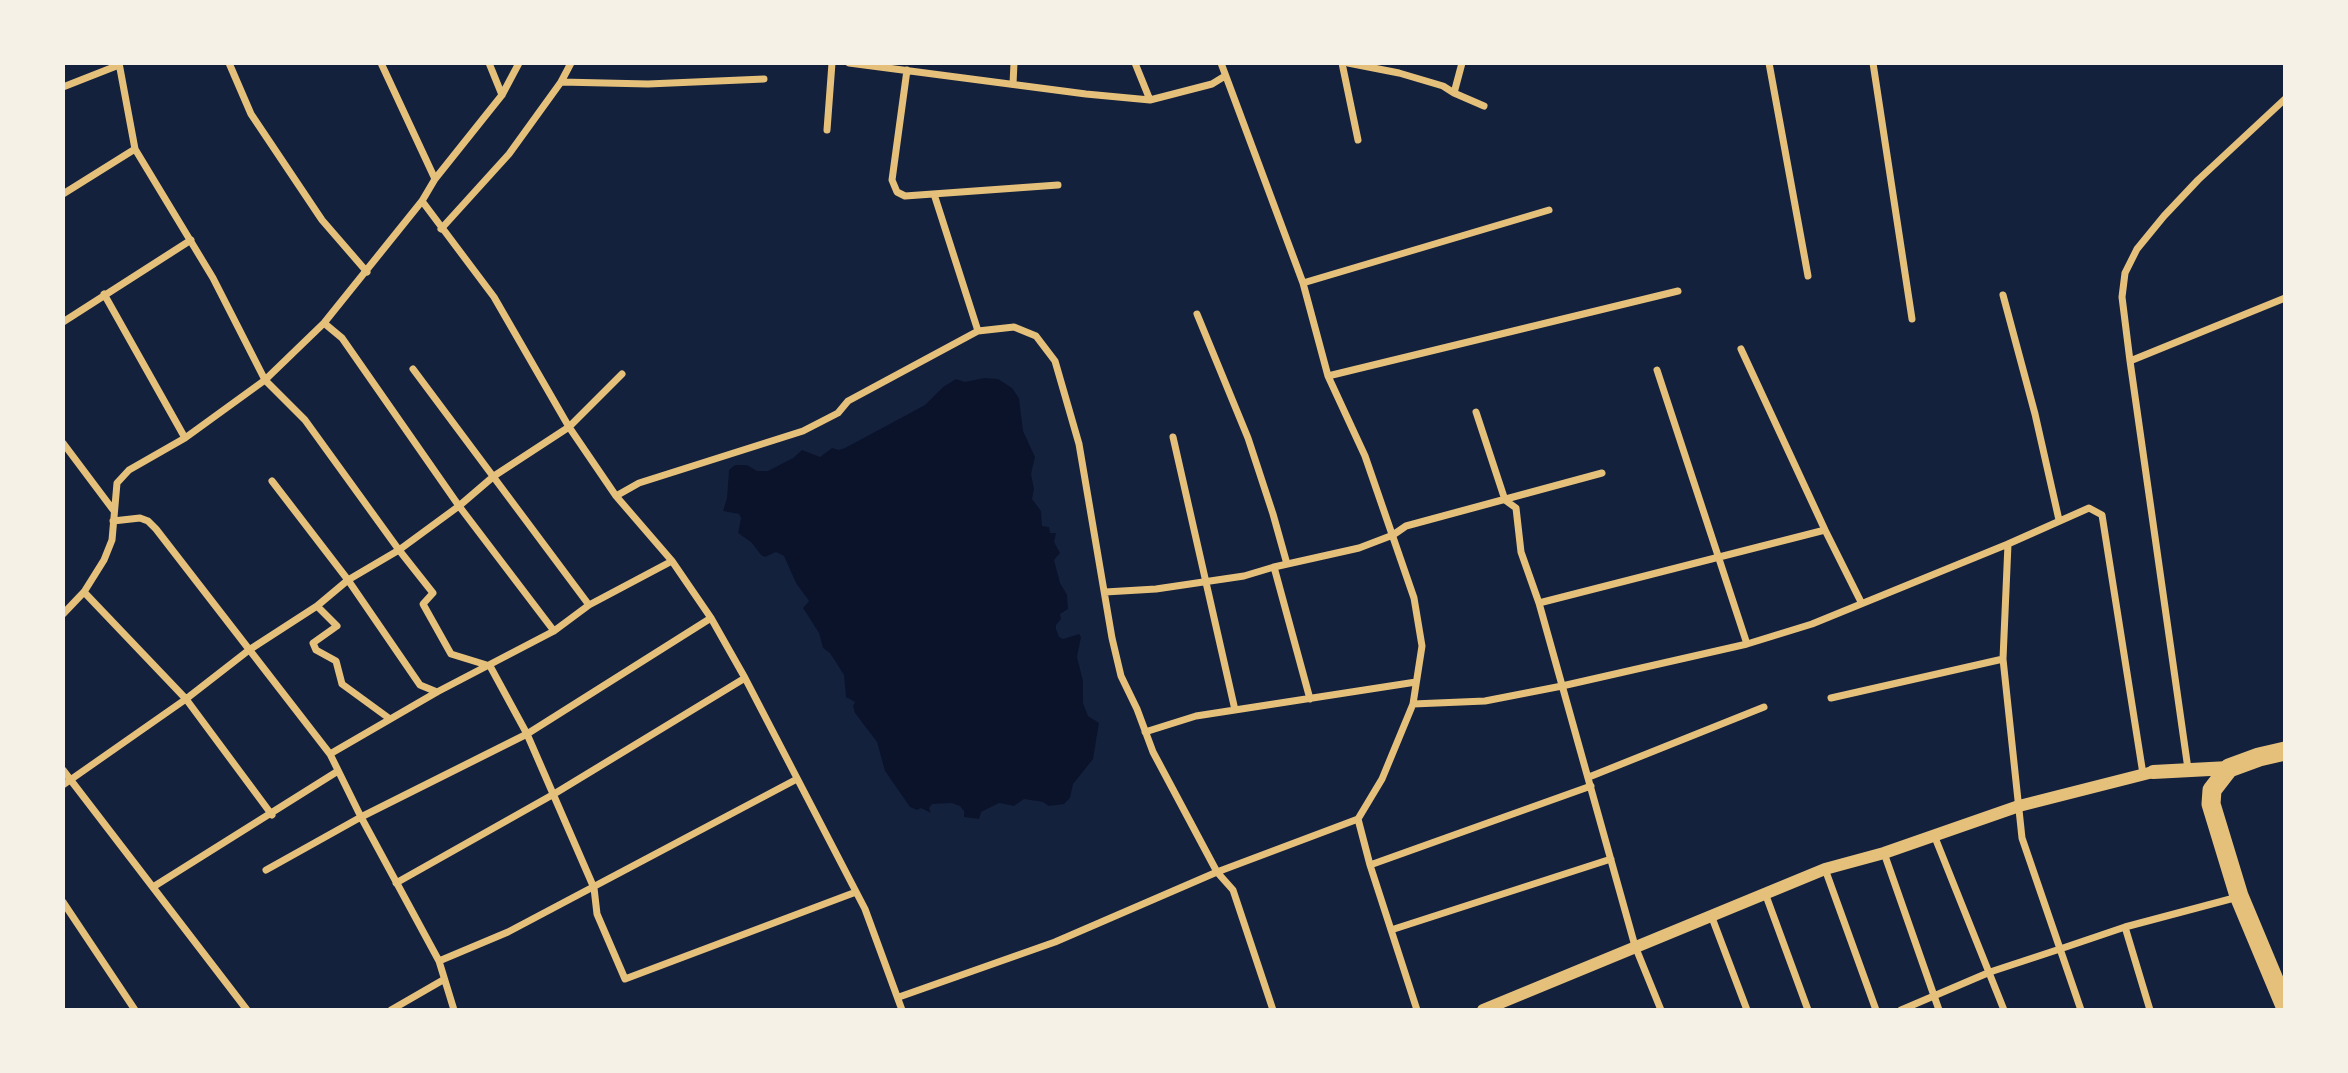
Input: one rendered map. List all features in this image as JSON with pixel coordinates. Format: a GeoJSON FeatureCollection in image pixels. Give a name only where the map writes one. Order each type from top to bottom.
{"type":"FeatureCollection","features":[{"type":"Feature","properties":{"kind":"highway"},"geometry":{"type":"LineString","coordinates":[[2285,751],[2229,768],[2212,790],[2211,804],[2239,896],[2285,1006]]}},
{"type":"Feature","properties":{"kind":"main road"},"geometry":{"type":"LineString","coordinates":[[2148,773],[2229,768]]}},
{"type":"Feature","properties":{"kind":"street"},"geometry":{"type":"LineString","coordinates":[[229,63],[251,114],[322,220],[367,272]]}},
{"type":"Feature","properties":{"kind":"street"},"geometry":{"type":"LineString","coordinates":[[381,63],[435,179]]}},
{"type":"Feature","properties":{"kind":"street"},"geometry":{"type":"LineString","coordinates":[[489,63],[502,94]]}},
{"type":"Feature","properties":{"kind":"street"},"geometry":{"type":"LineString","coordinates":[[63,614],[84,592],[104,560],[112,540],[117,483],[149,457],[185,438],[265,380],[324,323],[422,201],[435,179],[502,94],[519,63]]}},
{"type":"Feature","properties":{"kind":"street"},"geometry":{"type":"LineString","coordinates":[[442,229],[509,154],[561,82],[571,63]]}},
{"type":"Feature","properties":{"kind":"street"},"geometry":{"type":"LineString","coordinates":[[827,130],[832,63]]}},
{"type":"Feature","properties":{"kind":"street"},"geometry":{"type":"LineString","coordinates":[[849,63],[1150,100],[1212,84],[1225,76]]}},
{"type":"Feature","properties":{"kind":"street"},"geometry":{"type":"LineString","coordinates":[[1013,84],[1014,63]]}},
{"type":"Feature","properties":{"kind":"street"},"geometry":{"type":"LineString","coordinates":[[1135,63],[1150,100]]}},
{"type":"Feature","properties":{"kind":"street"},"geometry":{"type":"LineString","coordinates":[[899,997],[1055,942],[1217,872],[1358,819],[1382,779],[1413,704],[1422,646],[1414,597],[1365,456],[1328,376],[1303,283],[1220,63]]}},
{"type":"Feature","properties":{"kind":"street"},"geometry":{"type":"LineString","coordinates":[[1342,63],[1358,140]]}},
{"type":"Feature","properties":{"kind":"street"},"geometry":{"type":"LineString","coordinates":[[1348,63],[1443,86],[1485,106]]}},
{"type":"Feature","properties":{"kind":"street"},"geometry":{"type":"LineString","coordinates":[[1454,93],[1462,63]]}},
{"type":"Feature","properties":{"kind":"street"},"geometry":{"type":"LineString","coordinates":[[1769,63],[1808,275]]}},
{"type":"Feature","properties":{"kind":"street"},"geometry":{"type":"LineString","coordinates":[[1873,63],[1912,319]]}},
{"type":"Feature","properties":{"kind":"street"},"geometry":{"type":"LineString","coordinates":[[63,87],[119,64],[135,149],[214,278],[265,380],[305,420],[433,593],[423,604],[451,653],[490,666],[527,734],[554,794],[594,888],[597,914],[625,979],[856,892]]}},
{"type":"Feature","properties":{"kind":"street"},"geometry":{"type":"LineString","coordinates":[[907,70],[892,180],[897,192],[905,196],[1058,185]]}},
{"type":"Feature","properties":{"kind":"street"},"geometry":{"type":"LineString","coordinates":[[561,82],[648,85],[764,79]]}},
{"type":"Feature","properties":{"kind":"street"},"geometry":{"type":"LineString","coordinates":[[2182,769],[2122,297],[2125,273],[2137,249],[2198,180],[2285,99]]}},
{"type":"Feature","properties":{"kind":"street"},"geometry":{"type":"LineString","coordinates":[[63,194],[135,149]]}},
{"type":"Feature","properties":{"kind":"street"},"geometry":{"type":"LineString","coordinates":[[934,194],[978,331]]}},
{"type":"Feature","properties":{"kind":"street"},"geometry":{"type":"LineString","coordinates":[[422,201],[494,297],[569,428],[616,496],[672,561],[711,618],[865,909],[902,1010]]}},
{"type":"Feature","properties":{"kind":"street"},"geometry":{"type":"LineString","coordinates":[[1303,283],[1549,210]]}},
{"type":"Feature","properties":{"kind":"street"},"geometry":{"type":"LineString","coordinates":[[63,322],[191,240]]}},
{"type":"Feature","properties":{"kind":"street"},"geometry":{"type":"LineString","coordinates":[[1328,376],[1678,290]]}},
{"type":"Feature","properties":{"kind":"street"},"geometry":{"type":"LineString","coordinates":[[104,294],[185,438]]}},
{"type":"Feature","properties":{"kind":"street"},"geometry":{"type":"LineString","coordinates":[[2003,295],[2035,414],[2059,520]]}},
{"type":"Feature","properties":{"kind":"street"},"geometry":{"type":"LineString","coordinates":[[2130,361],[2285,298]]}},
{"type":"Feature","properties":{"kind":"street"},"geometry":{"type":"LineString","coordinates":[[1197,314],[1248,438],[1287,564]]}},
{"type":"Feature","properties":{"kind":"street"},"geometry":{"type":"LineString","coordinates":[[324,323],[342,338],[459,506],[554,631]]}},
{"type":"Feature","properties":{"kind":"street"},"geometry":{"type":"LineString","coordinates":[[616,496],[639,483],[803,431],[838,413],[848,401],[978,331],[1014,327],[1035,336],[1055,361],[1079,444],[1121,676],[1153,752],[1217,872],[1233,890],[1273,1010]]}},
{"type":"Feature","properties":{"kind":"street"},"geometry":{"type":"LineString","coordinates":[[1741,349],[1861,602]]}},
{"type":"Feature","properties":{"kind":"street"},"geometry":{"type":"LineString","coordinates":[[413,369],[589,605]]}},
{"type":"Feature","properties":{"kind":"street"},"geometry":{"type":"LineString","coordinates":[[1657,370],[1747,644]]}},
{"type":"Feature","properties":{"kind":"street"},"geometry":{"type":"LineString","coordinates":[[63,785],[186,699],[249,650],[317,606],[348,580],[399,550],[459,506],[494,476],[569,428],[622,374]]}},
{"type":"Feature","properties":{"kind":"street"},"geometry":{"type":"LineString","coordinates":[[1476,412],[1505,500],[1516,508],[1521,552],[1539,603],[1635,946],[1661,1010]]}},
{"type":"Feature","properties":{"kind":"street"},"geometry":{"type":"LineString","coordinates":[[1173,437],[1235,710]]}},
{"type":"Feature","properties":{"kind":"street"},"geometry":{"type":"LineString","coordinates":[[63,443],[114,511]]}},
{"type":"Feature","properties":{"kind":"street"},"geometry":{"type":"LineString","coordinates":[[1105,592],[1156,589],[1244,576],[1359,548],[1393,535],[1406,526],[1602,473]]}},
{"type":"Feature","properties":{"kind":"street"},"geometry":{"type":"LineString","coordinates":[[272,481],[348,580],[420,685],[437,692]]}},
{"type":"Feature","properties":{"kind":"street"},"geometry":{"type":"LineString","coordinates":[[1413,704],[1485,701],[1747,644],[1812,624],[2089,508],[2102,515],[2148,773],[2020,806],[1884,853],[1825,869],[1483,1010]]}},
{"type":"Feature","properties":{"kind":"street"},"geometry":{"type":"LineString","coordinates":[[113,521],[140,518],[148,521],[330,754],[439,961],[454,1010]]}},
{"type":"Feature","properties":{"kind":"street"},"geometry":{"type":"LineString","coordinates":[[1539,603],[1825,530]]}},
{"type":"Feature","properties":{"kind":"street"},"geometry":{"type":"LineString","coordinates":[[2008,544],[2003,659],[2022,838],[2081,1010]]}},
{"type":"Feature","properties":{"kind":"street"},"geometry":{"type":"LineString","coordinates":[[330,754],[437,692],[554,631],[589,605],[672,561]]}},
{"type":"Feature","properties":{"kind":"street"},"geometry":{"type":"LineString","coordinates":[[1274,567],[1310,699]]}},
{"type":"Feature","properties":{"kind":"street"},"geometry":{"type":"LineString","coordinates":[[84,592],[186,699],[272,814]]}},
{"type":"Feature","properties":{"kind":"street"},"geometry":{"type":"LineString","coordinates":[[317,606],[337,626],[313,643],[316,650],[336,661],[342,684],[390,719]]}},
{"type":"Feature","properties":{"kind":"street"},"geometry":{"type":"LineString","coordinates":[[266,870],[361,817],[527,734],[711,618]]}},
{"type":"Feature","properties":{"kind":"street"},"geometry":{"type":"LineString","coordinates":[[1831,698],[2003,659]]}},
{"type":"Feature","properties":{"kind":"street"},"geometry":{"type":"LineString","coordinates":[[396,883],[554,794],[745,678]]}},
{"type":"Feature","properties":{"kind":"street"},"geometry":{"type":"LineString","coordinates":[[1145,732],[1196,716],[1416,682]]}},
{"type":"Feature","properties":{"kind":"street"},"geometry":{"type":"LineString","coordinates":[[1370,865],[1590,782],[1764,707]]}},
{"type":"Feature","properties":{"kind":"street"},"geometry":{"type":"LineString","coordinates":[[63,770],[247,1010]]}},
{"type":"Feature","properties":{"kind":"street"},"geometry":{"type":"LineString","coordinates":[[153,887],[338,771]]}},
{"type":"Feature","properties":{"kind":"street"},"geometry":{"type":"LineString","coordinates":[[439,961],[508,933],[797,779]]}},
{"type":"Feature","properties":{"kind":"street"},"geometry":{"type":"LineString","coordinates":[[1358,819],[1370,865],[1417,1010]]}},
{"type":"Feature","properties":{"kind":"street"},"geometry":{"type":"LineString","coordinates":[[1934,835],[2004,1010]]}},
{"type":"Feature","properties":{"kind":"street"},"geometry":{"type":"LineString","coordinates":[[1884,853],[1939,1010]]}},
{"type":"Feature","properties":{"kind":"street"},"geometry":{"type":"LineString","coordinates":[[1391,930],[1611,859]]}},
{"type":"Feature","properties":{"kind":"street"},"geometry":{"type":"LineString","coordinates":[[1825,869],[1876,1010]]}},
{"type":"Feature","properties":{"kind":"street"},"geometry":{"type":"LineString","coordinates":[[1764,893],[1808,1010]]}},
{"type":"Feature","properties":{"kind":"street"},"geometry":{"type":"LineString","coordinates":[[1901,1010],[1990,972],[2125,927],[2239,896]]}},
{"type":"Feature","properties":{"kind":"street"},"geometry":{"type":"LineString","coordinates":[[63,902],[135,1010]]}},
{"type":"Feature","properties":{"kind":"street"},"geometry":{"type":"LineString","coordinates":[[1711,915],[1747,1010]]}},
{"type":"Feature","properties":{"kind":"street"},"geometry":{"type":"LineString","coordinates":[[2125,927],[2150,1010]]}},
{"type":"Feature","properties":{"kind":"street"},"geometry":{"type":"LineString","coordinates":[[391,1010],[443,980]]}},
{"type":"Feature","properties":{"kind":"water"},"geometry":{"type":"Polygon","coordinates":[[[984,378],[998,379],[1012,388],[1019,398],[1023,431],[1035,457],[1031,474],[1034,489],[1032,499],[1041,511],[1042,526],[1049,527],[1050,533],[1056,533],[1054,542],[1060,553],[1054,560],[1060,583],[1067,595],[1068,609],[1060,614],[1061,619],[1056,629],[1059,637],[1063,639],[1079,634],[1081,637],[1077,657],[1083,681],[1083,703],[1088,716],[1099,723],[1093,759],[1073,784],[1070,798],[1064,804],[1049,806],[1043,802],[1024,799],[1014,806],[999,803],[981,812],[979,819],[964,817],[960,806],[952,803],[932,804],[929,808],[931,813],[910,807],[885,771],[877,742],[855,713],[855,702],[846,697],[844,675],[830,653],[823,648],[819,633],[803,608],[809,601],[796,583],[784,556],[776,552],[765,557],[761,555],[751,542],[738,533],[741,518],[739,514],[723,511],[729,470],[735,465],[747,465],[757,471],[768,471],[802,450],[820,457],[832,448],[845,448],[925,405],[943,387],[956,379],[965,382],[984,378]]]}}]}
